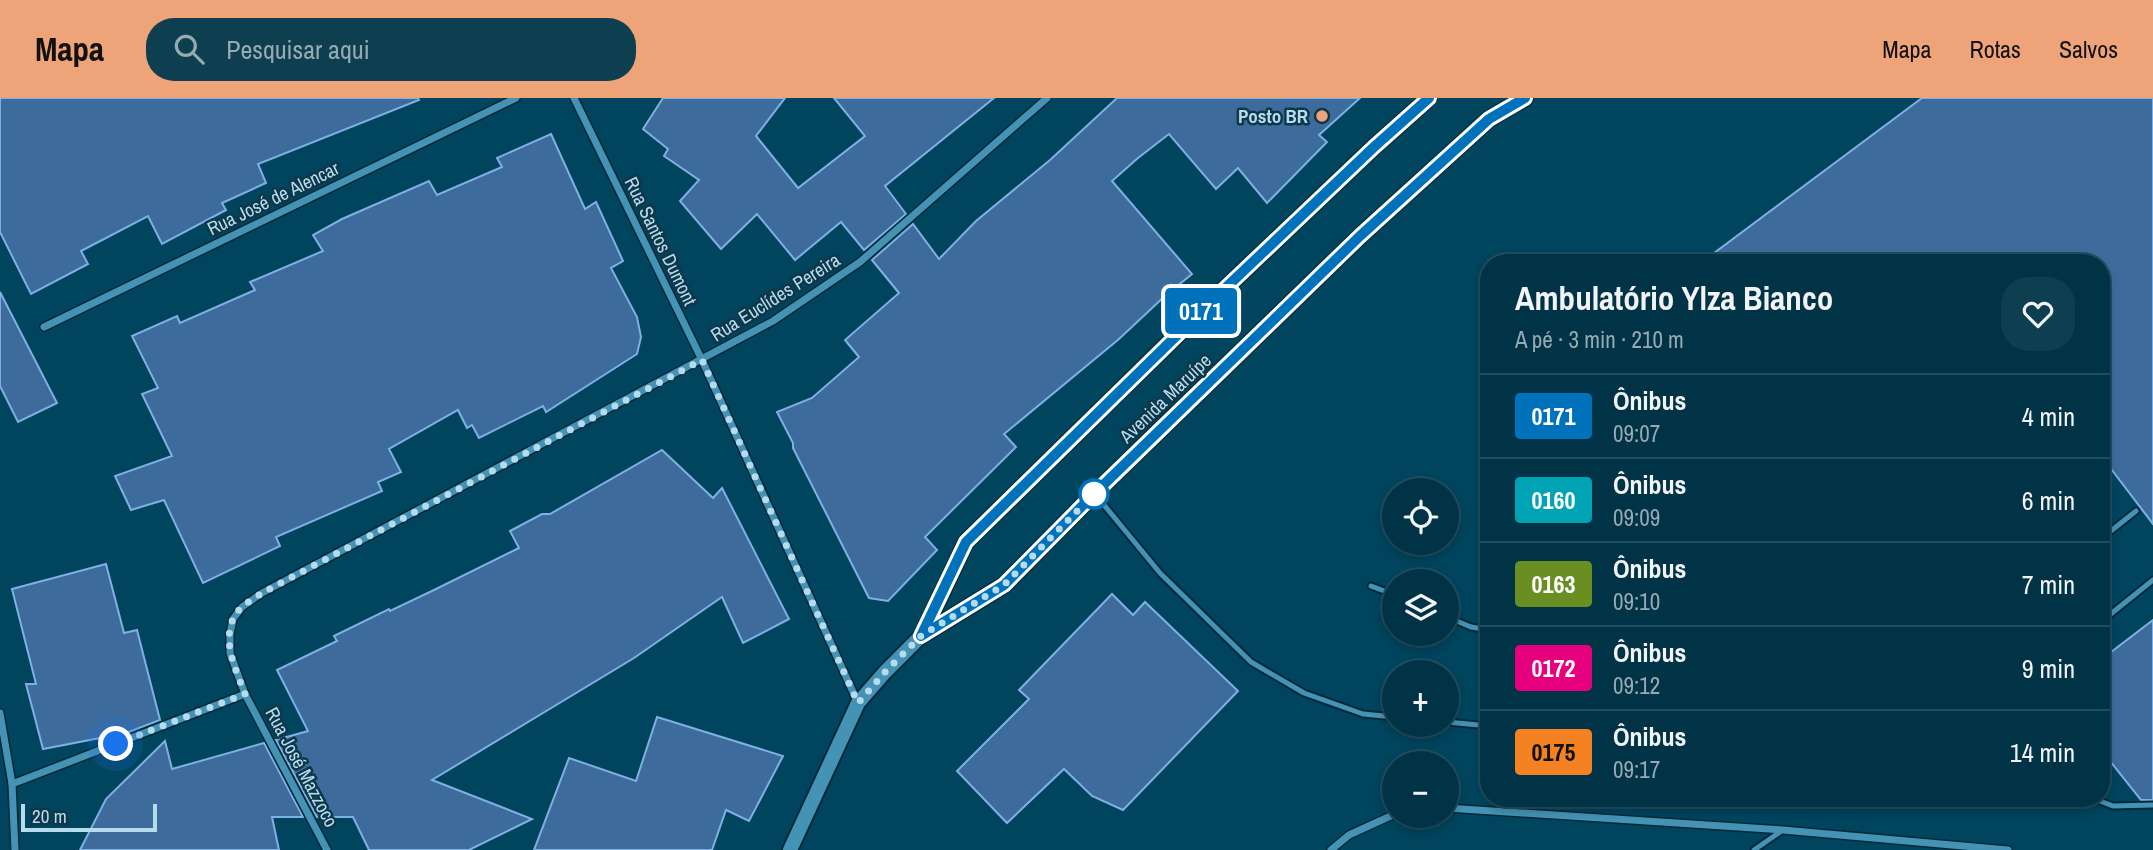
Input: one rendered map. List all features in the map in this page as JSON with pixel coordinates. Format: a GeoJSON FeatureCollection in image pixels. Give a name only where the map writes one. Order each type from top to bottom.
{"type":"FeatureCollection","features":[{"type":"Feature","properties":{"kind":"main road","name":"Avenida Maruípe"},"geometry":{"type":"LineString","coordinates":[[921,636],[966,542],[1216,297],[1429,98]]}},
{"type":"Feature","properties":{"kind":"main road","name":"Avenida Maruípe"},"geometry":{"type":"LineString","coordinates":[[790,850],[858,703],[885,672],[921,636],[1004,585],[1360,236],[1489,119],[1525,98]]}},
{"type":"Feature","properties":{"kind":"street","name":"Rua José de Alencar"},"geometry":{"type":"LineString","coordinates":[[44,327],[516,98]]}},
{"type":"Feature","properties":{"kind":"street","name":"Rua Santos Dumont"},"geometry":{"type":"LineString","coordinates":[[573,98],[702,360],[858,703]]}},
{"type":"Feature","properties":{"kind":"street","name":"Rua Euclídes Pereira"},"geometry":{"type":"LineString","coordinates":[[233,619],[243,607],[262,593],[773,321],[860,262],[1047,98]]}},
{"type":"Feature","properties":{"kind":"street","name":"Rua José Mazzoco"},"geometry":{"type":"LineString","coordinates":[[233,619],[230,653],[245,694],[327,850]]}},
{"type":"Feature","properties":{"kind":"street"},"geometry":{"type":"LineString","coordinates":[[12,784],[245,694]]}},
{"type":"Feature","properties":{"kind":"street"},"geometry":{"type":"LineString","coordinates":[[0,713],[12,784],[15,850]]}},
{"type":"Feature","properties":{"kind":"street"},"geometry":{"type":"LineString","coordinates":[[1459,809],[1783,830],[2008,850]]}},
{"type":"Feature","properties":{"kind":"street"},"geometry":{"type":"LineString","coordinates":[[1331,850],[1349,835],[1382,820]]}},
{"type":"Feature","properties":{"kind":"lane"},"geometry":{"type":"LineString","coordinates":[[1095,493],[1160,573],[1251,662],[1304,693],[1363,714],[1382,716]]}},
{"type":"Feature","properties":{"kind":"lane"},"geometry":{"type":"LineString","coordinates":[[2110,532],[2136,511]]}},
{"type":"Feature","properties":{"kind":"lane"},"geometry":{"type":"LineString","coordinates":[[2110,615],[2153,580]]}},
{"type":"Feature","properties":{"kind":"lane"},"geometry":{"type":"LineString","coordinates":[[1371,586],[1382,590]]}},
{"type":"Feature","properties":{"kind":"lane"},"geometry":{"type":"LineString","coordinates":[[1459,622],[1480,628]]}},
{"type":"Feature","properties":{"kind":"lane"},"geometry":{"type":"LineString","coordinates":[[1459,723],[1480,725]]}},
{"type":"Feature","properties":{"kind":"lane"},"geometry":{"type":"LineString","coordinates":[[2110,805],[2153,805]]}},
{"type":"Feature","properties":{"kind":"lane"},"geometry":{"type":"LineString","coordinates":[[1754,850],[1783,830]]}},
{"type":"Feature","properties":{"kind":"building"},"geometry":{"type":"Polygon","coordinates":[[[0,98],[419,100],[258,164],[266,183],[222,203],[226,210],[162,244],[148,216],[81,251],[88,264],[31,294],[0,232],[0,98]]]}},
{"type":"Feature","properties":{"kind":"building"},"geometry":{"type":"Polygon","coordinates":[[[663,98],[785,98],[756,136],[798,188],[865,136],[834,98],[994,98],[885,186],[906,214],[864,250],[841,222],[795,260],[757,214],[721,249],[680,201],[699,180],[664,156],[668,149],[643,129],[663,98]]]}},
{"type":"Feature","properties":{"kind":"building"},"geometry":{"type":"Polygon","coordinates":[[[1117,98],[1360,98],[1319,135],[1327,142],[1267,203],[1238,168],[1216,189],[1169,134],[1112,181],[1192,274],[1119,339],[1004,434],[1016,447],[925,537],[937,550],[888,601],[869,598],[777,412],[812,398],[859,357],[845,340],[899,293],[872,260],[913,224],[939,259],[976,221],[1050,160],[1117,98]]]}},
{"type":"Feature","properties":{"kind":"building"},"geometry":{"type":"Polygon","coordinates":[[[1922,98],[2153,98],[2153,524],[2110,468],[2110,254],[1713,254],[1922,98]]]}},
{"type":"Feature","properties":{"kind":"building"},"geometry":{"type":"Polygon","coordinates":[[[551,134],[585,209],[596,202],[623,261],[611,268],[637,317],[641,337],[637,354],[546,412],[543,406],[479,438],[472,425],[467,428],[458,410],[389,449],[401,472],[378,482],[382,491],[276,537],[280,546],[203,583],[164,500],[131,510],[115,476],[172,456],[142,394],[158,388],[132,336],[177,316],[180,323],[255,290],[250,282],[323,251],[313,235],[342,219],[429,181],[437,195],[502,167],[497,158],[551,134]]]}},
{"type":"Feature","properties":{"kind":"building"},"geometry":{"type":"Polygon","coordinates":[[[0,292],[57,403],[18,422],[0,386],[0,292]]]}},
{"type":"Feature","properties":{"kind":"building"},"geometry":{"type":"Polygon","coordinates":[[[662,450],[713,498],[722,488],[789,619],[743,643],[722,597],[634,658],[432,780],[532,819],[469,850],[369,850],[353,817],[317,817],[276,740],[308,731],[277,670],[337,641],[334,636],[519,548],[510,531],[542,514],[550,514],[662,450]]]}},
{"type":"Feature","properties":{"kind":"building"},"geometry":{"type":"Polygon","coordinates":[[[106,564],[124,633],[137,630],[160,720],[126,733],[43,749],[26,684],[36,684],[12,589],[106,564]]]}},
{"type":"Feature","properties":{"kind":"building"},"geometry":{"type":"Polygon","coordinates":[[[1112,594],[1133,615],[1145,602],[1238,691],[1123,810],[1092,796],[1064,769],[1007,823],[957,771],[1029,699],[1019,690],[1112,594]]]}},
{"type":"Feature","properties":{"kind":"building"},"geometry":{"type":"Polygon","coordinates":[[[2153,620],[2153,800],[2141,800],[2110,761],[2110,653],[2153,620]]]}},
{"type":"Feature","properties":{"kind":"building"},"geometry":{"type":"Polygon","coordinates":[[[657,717],[783,756],[749,821],[726,810],[712,850],[534,850],[569,758],[636,781],[657,717]]]}},
{"type":"Feature","properties":{"kind":"building"},"geometry":{"type":"Polygon","coordinates":[[[165,741],[172,769],[264,743],[303,817],[272,817],[279,850],[80,850],[106,799],[165,741]]]}},
{"type":"Feature","properties":{"kind":"bus line","name":"0171"},"geometry":{"type":"LineString","coordinates":[[1429,98],[1216,297],[966,542],[921,636],[1004,585],[1360,236],[1489,119],[1525,98]]}},
{"type":"Feature","properties":{"kind":"place","name":"Posto BR"},"geometry":{"type":"Point","coordinates":[1322,116]}},
{"type":"Feature","properties":{"kind":"route"},"geometry":{"type":"LineString","coordinates":[[116,744],[245,694],[230,653],[230,634],[233,619],[243,607],[262,593],[702,360],[858,703],[921,636],[1004,585],[1094,494]]}}]}
